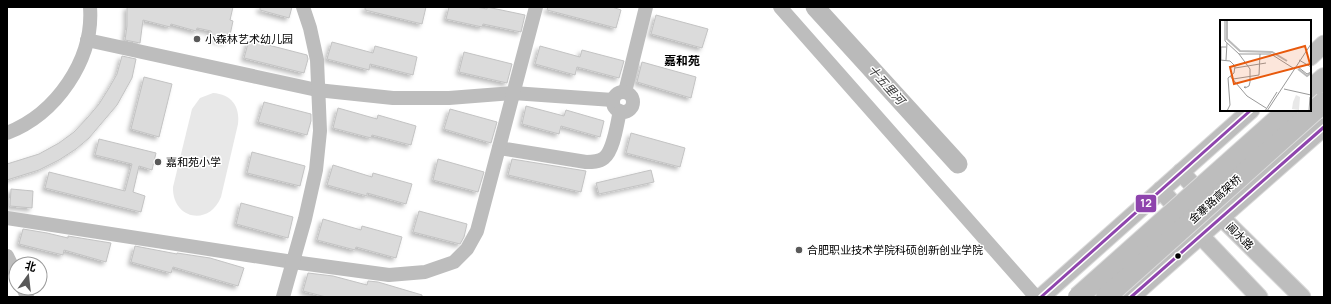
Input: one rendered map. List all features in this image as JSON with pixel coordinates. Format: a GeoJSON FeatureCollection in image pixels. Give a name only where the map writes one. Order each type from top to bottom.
{"type":"FeatureCollection","features":[{"type":"Feature","properties":{"kind":"highway"},"geometry":{"type":"LineString","coordinates":[[1311,89],[1324,78]]}},
{"type":"Feature","properties":{"kind":"highway","name":"金寨路高架桥"},"geometry":{"type":"LineString","coordinates":[[1106,297],[1324,102]]}},
{"type":"Feature","properties":{"kind":"highway","name":"金寨路高架桥"},"geometry":{"type":"LineString","coordinates":[[1078,297],[1287,111]]}},
{"type":"Feature","properties":{"kind":"main road"},"geometry":{"type":"LineString","coordinates":[[1311,56],[1324,44]]}},
{"type":"Feature","properties":{"kind":"main road"},"geometry":{"type":"LineString","coordinates":[[1041,297],[1250,111]]}},
{"type":"Feature","properties":{"kind":"main road"},"geometry":{"type":"LineString","coordinates":[[1131,297],[1324,127]]}},
{"type":"Feature","properties":{"kind":"main road","name":"阊水路"},"geometry":{"type":"LineString","coordinates":[[1181,172],[1222,218],[1302,297]]}},
{"type":"Feature","properties":{"kind":"main road"},"geometry":{"type":"LineString","coordinates":[[1161,190],[1201,236],[1259,297]]}},
{"type":"Feature","properties":{"kind":"street"},"geometry":{"type":"LineString","coordinates":[[7,133],[17,129],[38,116],[55,100],[68,82],[80,63],[87,40],[91,16],[90,7]]}},
{"type":"Feature","properties":{"kind":"street"},"geometry":{"type":"LineString","coordinates":[[283,297],[305,219],[316,170],[320,131],[317,90],[317,60],[310,28],[303,7]]}},
{"type":"Feature","properties":{"kind":"street"},"geometry":{"type":"LineString","coordinates":[[7,218],[293,262],[389,275],[425,272],[454,262],[467,249],[477,231],[536,7]]}},
{"type":"Feature","properties":{"kind":"street"},"geometry":{"type":"LineString","coordinates":[[87,40],[317,90],[393,98],[449,98],[513,93],[617,106],[629,110],[632,104],[632,98],[625,92],[646,7]]}},
{"type":"Feature","properties":{"kind":"street"},"geometry":{"type":"LineString","coordinates":[[780,7],[1036,297]]}},
{"type":"Feature","properties":{"kind":"street"},"geometry":{"type":"LineString","coordinates":[[499,148],[586,162],[597,162],[604,158],[609,152],[617,106]]}},
{"type":"Feature","properties":{"kind":"shaded area"},"geometry":{"type":"Polygon","coordinates":[[[213,93],[225,96],[233,102],[236,107],[238,124],[221,197],[208,213],[192,215],[185,212],[178,206],[174,198],[173,187],[192,109],[200,98],[213,93]]]}},
{"type":"Feature","properties":{"kind":"building"},"geometry":{"type":"Polygon","coordinates":[[[127,7],[233,7],[230,20],[233,21],[230,35],[227,34],[226,42],[214,39],[211,31],[197,28],[196,31],[171,24],[170,27],[143,20],[140,43],[125,40],[127,7]]]}},
{"type":"Feature","properties":{"kind":"building"},"geometry":{"type":"Polygon","coordinates":[[[260,7],[292,7],[289,18],[260,10],[260,7]]]}},
{"type":"Feature","properties":{"kind":"building"},"geometry":{"type":"Polygon","coordinates":[[[365,7],[426,7],[422,24],[365,10],[365,7]]]}},
{"type":"Feature","properties":{"kind":"building"},"geometry":{"type":"Polygon","coordinates":[[[449,7],[476,7],[487,9],[487,7],[525,15],[521,32],[483,24],[482,27],[446,19],[449,7]]]}},
{"type":"Feature","properties":{"kind":"building"},"geometry":{"type":"Polygon","coordinates":[[[548,7],[612,7],[621,10],[616,28],[547,10],[548,7]]]}},
{"type":"Feature","properties":{"kind":"building"},"geometry":{"type":"Polygon","coordinates":[[[656,15],[708,29],[702,48],[651,34],[656,15]]]}},
{"type":"Feature","properties":{"kind":"building"},"geometry":{"type":"Polygon","coordinates":[[[249,40],[307,55],[308,59],[304,73],[244,58],[249,40]]]}},
{"type":"Feature","properties":{"kind":"building"},"geometry":{"type":"Polygon","coordinates":[[[332,42],[373,53],[375,46],[417,57],[413,75],[370,64],[369,70],[327,59],[332,42]]]}},
{"type":"Feature","properties":{"kind":"building"},"geometry":{"type":"Polygon","coordinates":[[[540,46],[580,57],[582,50],[624,61],[619,78],[577,67],[575,75],[535,64],[540,46]]]}},
{"type":"Feature","properties":{"kind":"building"},"geometry":{"type":"Polygon","coordinates":[[[464,52],[512,64],[507,83],[459,72],[464,52]]]}},
{"type":"Feature","properties":{"kind":"building"},"geometry":{"type":"Polygon","coordinates":[[[122,56],[136,59],[132,78],[117,105],[89,138],[59,160],[39,170],[7,180],[7,164],[39,154],[59,143],[74,132],[88,117],[99,104],[117,74],[122,56]]]}},
{"type":"Feature","properties":{"kind":"building"},"geometry":{"type":"Polygon","coordinates":[[[642,62],[696,77],[691,98],[637,82],[642,62]]]}},
{"type":"Feature","properties":{"kind":"building"},"geometry":{"type":"Polygon","coordinates":[[[144,77],[172,84],[159,137],[131,129],[144,77]]]}},
{"type":"Feature","properties":{"kind":"building"},"geometry":{"type":"Polygon","coordinates":[[[264,102],[311,114],[311,121],[307,135],[258,122],[264,102]]]}},
{"type":"Feature","properties":{"kind":"building"},"geometry":{"type":"Polygon","coordinates":[[[526,106],[564,116],[566,110],[604,121],[600,137],[561,126],[559,134],[522,124],[526,106]]]}},
{"type":"Feature","properties":{"kind":"building"},"geometry":{"type":"Polygon","coordinates":[[[338,108],[377,119],[378,115],[416,126],[411,145],[372,135],[371,138],[333,128],[338,108]]]}},
{"type":"Feature","properties":{"kind":"building"},"geometry":{"type":"Polygon","coordinates":[[[450,109],[497,122],[491,143],[444,129],[450,109]]]}},
{"type":"Feature","properties":{"kind":"building"},"geometry":{"type":"Polygon","coordinates":[[[631,133],[685,148],[680,167],[626,153],[631,133]]]}},
{"type":"Feature","properties":{"kind":"building"},"geometry":{"type":"Polygon","coordinates":[[[99,139],[156,153],[152,170],[139,166],[133,192],[145,196],[141,212],[45,188],[49,172],[125,191],[132,164],[95,155],[99,139]]]}},
{"type":"Feature","properties":{"kind":"building"},"geometry":{"type":"Polygon","coordinates":[[[252,152],[305,166],[300,186],[247,173],[252,152]]]}},
{"type":"Feature","properties":{"kind":"building"},"geometry":{"type":"Polygon","coordinates":[[[438,159],[484,172],[478,192],[433,180],[438,159]]]}},
{"type":"Feature","properties":{"kind":"building"},"geometry":{"type":"Polygon","coordinates":[[[512,159],[586,171],[581,192],[508,175],[512,159]]]}},
{"type":"Feature","properties":{"kind":"building"},"geometry":{"type":"Polygon","coordinates":[[[333,165],[372,177],[373,173],[412,184],[406,204],[367,193],[367,196],[327,185],[333,165]]]}},
{"type":"Feature","properties":{"kind":"building"},"geometry":{"type":"Polygon","coordinates":[[[651,170],[654,182],[599,194],[596,183],[651,170]]]}},
{"type":"Feature","properties":{"kind":"building"},"geometry":{"type":"Polygon","coordinates":[[[11,189],[33,191],[32,208],[10,206],[11,189]]]}},
{"type":"Feature","properties":{"kind":"building"},"geometry":{"type":"Polygon","coordinates":[[[241,203],[293,217],[288,238],[236,224],[241,203]]]}},
{"type":"Feature","properties":{"kind":"building"},"geometry":{"type":"Polygon","coordinates":[[[419,211],[467,224],[464,237],[460,244],[413,232],[419,211]]]}},
{"type":"Feature","properties":{"kind":"building"},"geometry":{"type":"Polygon","coordinates":[[[323,219],[361,230],[362,226],[402,237],[396,258],[356,247],[355,250],[317,240],[323,219]]]}},
{"type":"Feature","properties":{"kind":"building"},"geometry":{"type":"Polygon","coordinates":[[[23,229],[68,238],[68,236],[111,243],[106,262],[64,250],[63,255],[19,244],[23,229]]]}},
{"type":"Feature","properties":{"kind":"building"},"geometry":{"type":"Polygon","coordinates":[[[135,246],[177,254],[210,258],[244,268],[238,286],[173,267],[171,273],[131,262],[135,246]]]}},
{"type":"Feature","properties":{"kind":"building"},"geometry":{"type":"Polygon","coordinates":[[[308,273],[333,276],[367,285],[368,281],[378,282],[422,295],[422,297],[326,297],[303,291],[308,273]]]}},
{"type":"Feature","properties":{"kind":"waterway","name":"十五里河"},"geometry":{"type":"LineString","coordinates":[[815,7],[958,164]]}},
{"type":"Feature","properties":{"kind":"transit line","name":"12"},"geometry":{"type":"LineString","coordinates":[[1041,297],[1250,111]]}},
{"type":"Feature","properties":{"kind":"transit line","name":"12"},"geometry":{"type":"LineString","coordinates":[[1131,297],[1324,127]]}},
{"type":"Feature","properties":{"kind":"place","name":"小森林艺术幼儿园"},"geometry":{"type":"Point","coordinates":[197,39]}},
{"type":"Feature","properties":{"kind":"place","name":"嘉和苑小学"},"geometry":{"type":"Point","coordinates":[158,162]}},
{"type":"Feature","properties":{"kind":"place","name":"合肥职业技术学院科硕创新创业学院"},"geometry":{"type":"Point","coordinates":[799,250]}},
{"type":"Feature","properties":{"kind":"district","name":"嘉和苑"},"geometry":{"type":"Point","coordinates":[682,61]}}]}
